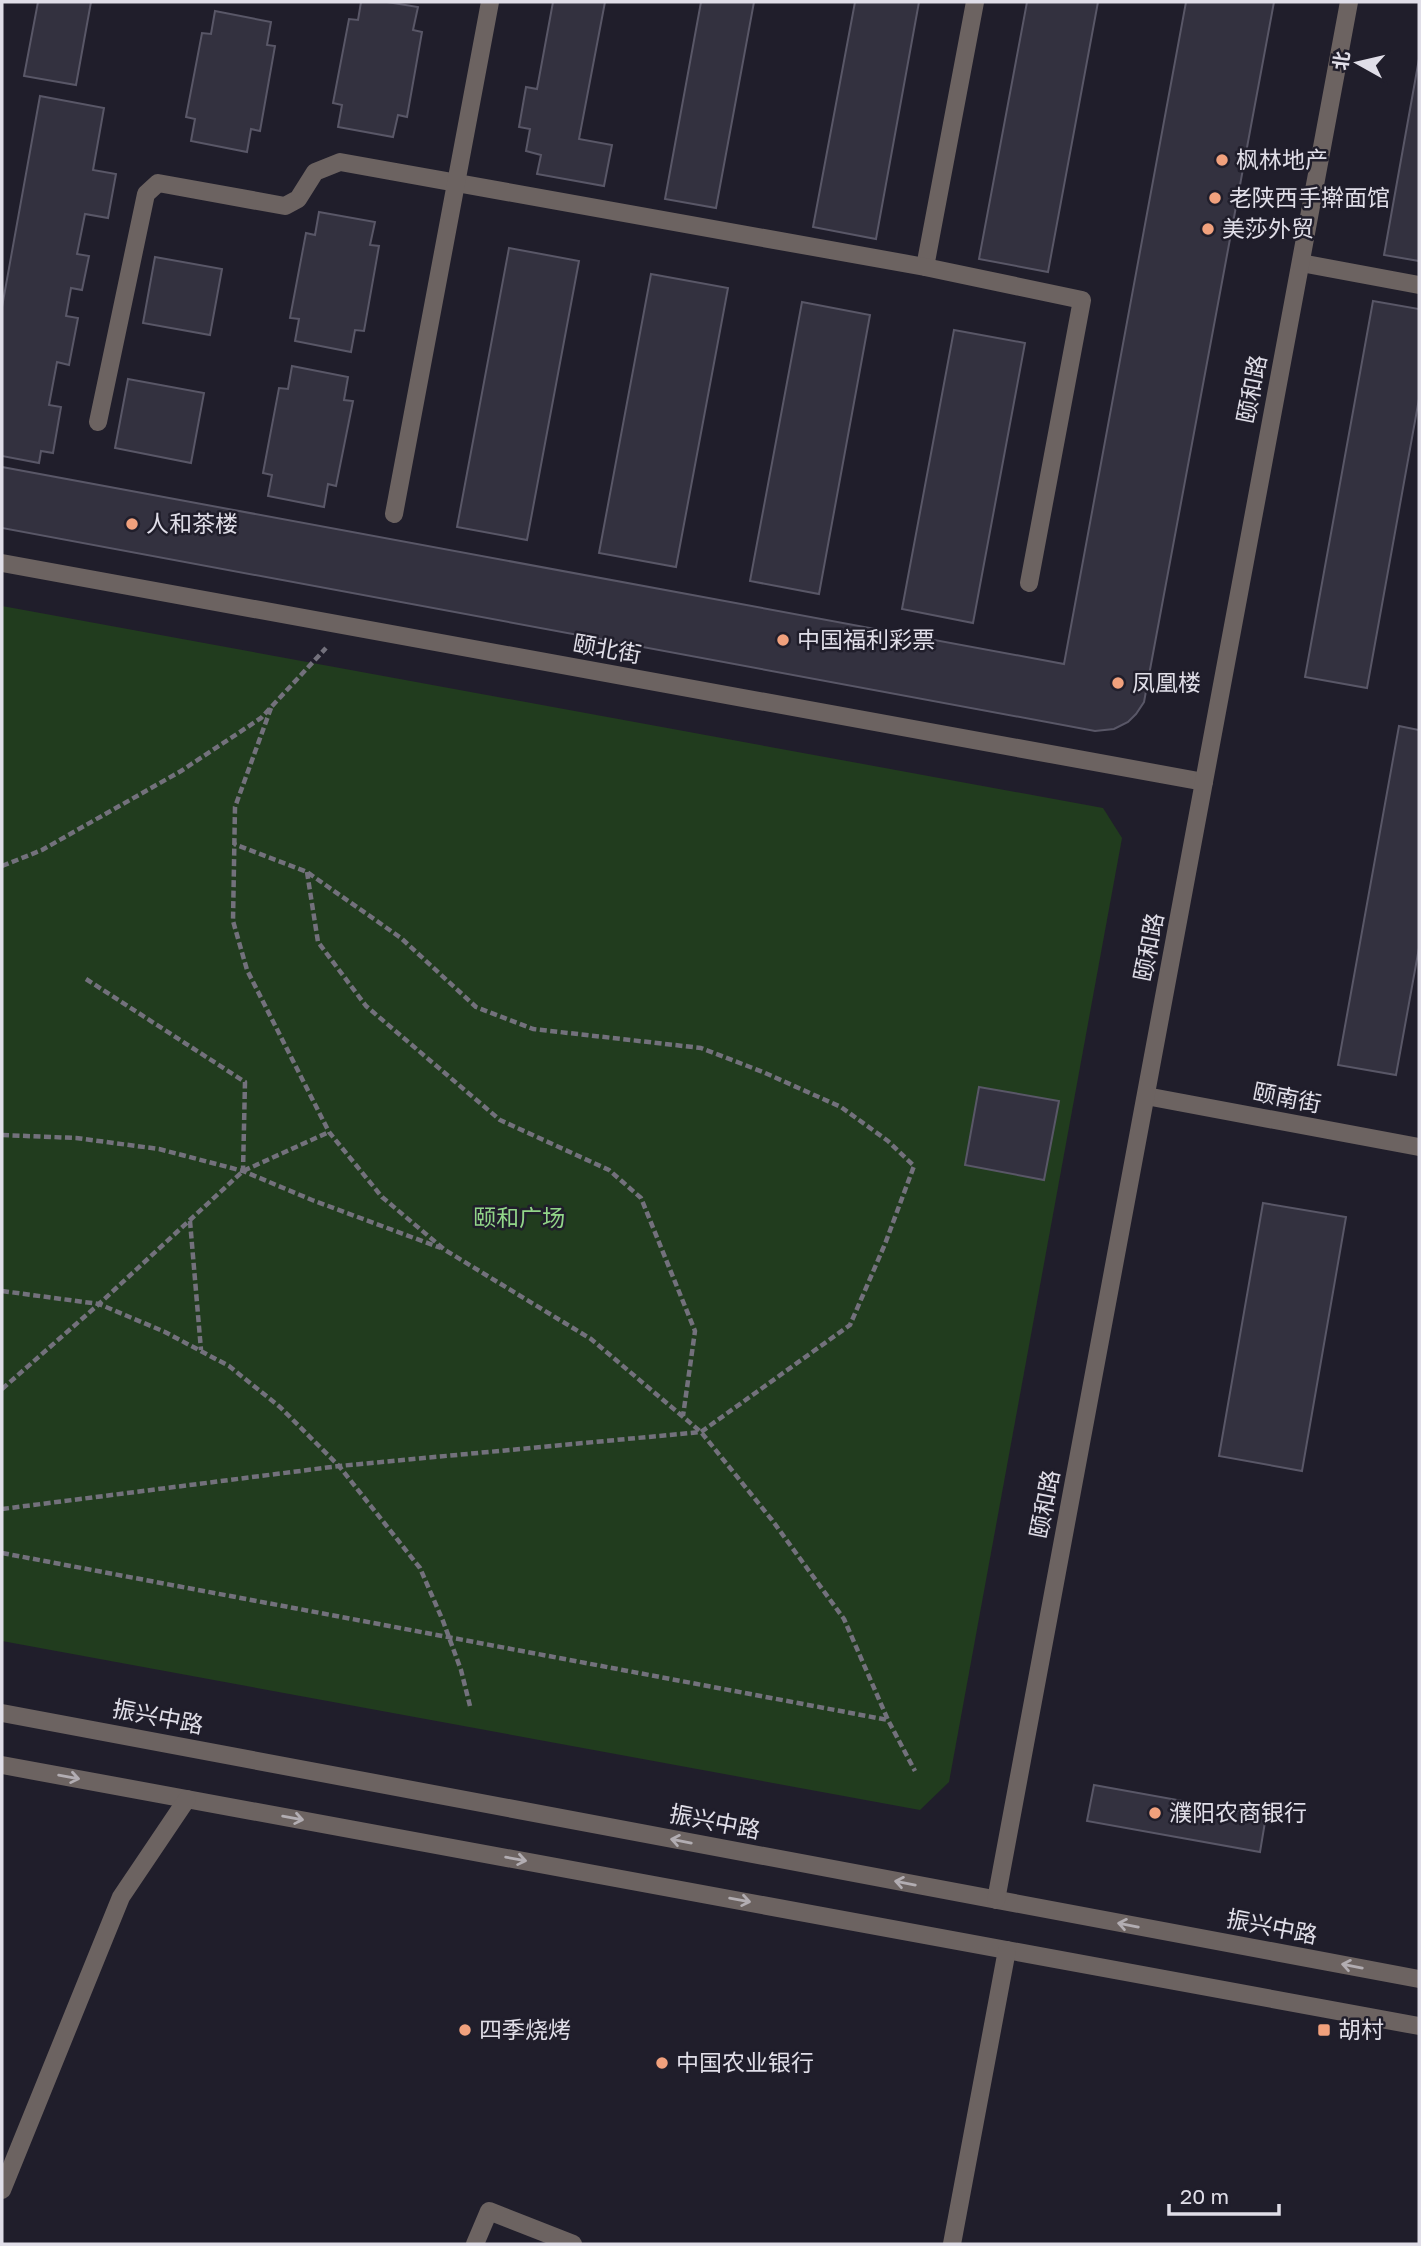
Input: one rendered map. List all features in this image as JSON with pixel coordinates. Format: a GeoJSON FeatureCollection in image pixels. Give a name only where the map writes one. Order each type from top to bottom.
{"type":"FeatureCollection","features":[{"type":"Feature","properties":{"kind":"street"},"geometry":{"type":"LineString","coordinates":[[394,514],[490,2]]}},
{"type":"Feature","properties":{"kind":"street"},"geometry":{"type":"LineString","coordinates":[[925,267],[975,2]]}},
{"type":"Feature","properties":{"kind":"street","name":"颐和路"},"geometry":{"type":"LineString","coordinates":[[996,1900],[1349,2]]}},
{"type":"Feature","properties":{"kind":"street"},"geometry":{"type":"LineString","coordinates":[[98,422],[146,194],[158,183],[285,206],[298,199],[315,172],[340,162],[925,267],[1082,300],[1029,583]]}},
{"type":"Feature","properties":{"kind":"street"},"geometry":{"type":"LineString","coordinates":[[1301,263],[1419,285]]}},
{"type":"Feature","properties":{"kind":"street","name":"颐北街"},"geometry":{"type":"LineString","coordinates":[[2,563],[1204,782]]}},
{"type":"Feature","properties":{"kind":"street","name":"颐南街"},"geometry":{"type":"LineString","coordinates":[[1146,1096],[1419,1147]]}},
{"type":"Feature","properties":{"kind":"street","name":"振兴中路"},"geometry":{"type":"LineString","coordinates":[[2,1713],[1419,1979]]}},
{"type":"Feature","properties":{"kind":"street"},"geometry":{"type":"LineString","coordinates":[[2,1765],[1419,2026]]}},
{"type":"Feature","properties":{"kind":"street"},"geometry":{"type":"LineString","coordinates":[[2,2190],[121,1897],[187,1798]]}},
{"type":"Feature","properties":{"kind":"street"},"geometry":{"type":"LineString","coordinates":[[952,2244],[1007,1950]]}},
{"type":"Feature","properties":{"kind":"street"},"geometry":{"type":"LineString","coordinates":[[475,2244],[489,2211],[573,2244]]}},
{"type":"Feature","properties":{"kind":"path"},"geometry":{"type":"LineString","coordinates":[[2,866],[42,850],[181,771],[261,718],[346,626]]}},
{"type":"Feature","properties":{"kind":"path"},"geometry":{"type":"LineString","coordinates":[[271,708],[235,807],[233,921],[247,970],[329,1132],[382,1197],[445,1250],[591,1339],[701,1432],[772,1520],[844,1619],[888,1720],[915,1771]]}},
{"type":"Feature","properties":{"kind":"path"},"geometry":{"type":"LineString","coordinates":[[2,1509],[339,1466],[701,1432],[850,1325],[885,1244],[914,1166],[888,1141],[841,1107],[701,1048],[533,1029],[476,1007],[401,938],[307,872],[234,844]]}},
{"type":"Feature","properties":{"kind":"path"},"geometry":{"type":"LineString","coordinates":[[307,872],[318,942],[366,1006],[500,1120],[609,1170],[641,1198],[695,1331],[683,1417]]}},
{"type":"Feature","properties":{"kind":"path"},"geometry":{"type":"LineString","coordinates":[[86,979],[245,1082],[243,1171]]}},
{"type":"Feature","properties":{"kind":"path"},"geometry":{"type":"LineString","coordinates":[[2,1389],[243,1171],[329,1132]]}},
{"type":"Feature","properties":{"kind":"path"},"geometry":{"type":"LineString","coordinates":[[2,1135],[76,1138],[159,1149],[243,1171],[445,1250]]}},
{"type":"Feature","properties":{"kind":"path"},"geometry":{"type":"LineString","coordinates":[[190,1221],[201,1351]]}},
{"type":"Feature","properties":{"kind":"path"},"geometry":{"type":"LineString","coordinates":[[2,1291],[99,1304],[165,1332],[229,1366],[280,1407],[339,1466],[420,1569],[449,1637],[470,1706]]}},
{"type":"Feature","properties":{"kind":"path"},"geometry":{"type":"LineString","coordinates":[[2,1553],[888,1720]]}},
{"type":"Feature","properties":{"kind":"green space","name":"颐和广场"},"geometry":{"type":"Polygon","coordinates":[[[2,606],[1103,808],[1122,838],[949,1782],[920,1810],[2,1641],[2,606]]]}},
{"type":"Feature","properties":{"kind":"building"},"geometry":{"type":"Polygon","coordinates":[[[38,2],[91,2],[76,85],[24,76],[38,2]]]}},
{"type":"Feature","properties":{"kind":"building"},"geometry":{"type":"Polygon","coordinates":[[[361,2],[387,2],[418,7],[413,30],[422,32],[407,117],[398,115],[393,137],[338,127],[342,105],[333,103],[349,19],[358,20],[361,2]]]}},
{"type":"Feature","properties":{"kind":"building"},"geometry":{"type":"Polygon","coordinates":[[[553,2],[605,2],[579,139],[612,145],[604,186],[537,174],[541,155],[526,151],[530,129],[519,127],[526,87],[537,89],[553,2]]]}},
{"type":"Feature","properties":{"kind":"building"},"geometry":{"type":"Polygon","coordinates":[[[701,2],[754,2],[716,208],[665,199],[701,2]]]}},
{"type":"Feature","properties":{"kind":"building"},"geometry":{"type":"Polygon","coordinates":[[[855,2],[919,2],[876,239],[813,227],[855,2]]]}},
{"type":"Feature","properties":{"kind":"building"},"geometry":{"type":"Polygon","coordinates":[[[1027,2],[1098,2],[1048,272],[979,259],[1027,2]]]}},
{"type":"Feature","properties":{"kind":"building"},"geometry":{"type":"Polygon","coordinates":[[[1186,2],[1274,2],[1144,702],[1128,722],[1114,729],[1095,731],[2,528],[2,467],[1064,664],[1186,2]]]}},
{"type":"Feature","properties":{"kind":"building"},"geometry":{"type":"Polygon","coordinates":[[[215,11],[271,22],[267,45],[275,46],[260,131],[251,129],[247,152],[191,141],[195,119],[186,117],[202,33],[211,34],[215,11]]]}},
{"type":"Feature","properties":{"kind":"building"},"geometry":{"type":"Polygon","coordinates":[[[1419,59],[1419,261],[1384,255],[1419,59]]]}},
{"type":"Feature","properties":{"kind":"building"},"geometry":{"type":"Polygon","coordinates":[[[40,96],[104,108],[93,170],[116,174],[108,218],[85,214],[77,254],[89,256],[82,290],[71,288],[66,316],[78,318],[69,365],[57,362],[49,405],[61,407],[53,453],[41,451],[39,463],[2,456],[2,307],[40,96]]]}},
{"type":"Feature","properties":{"kind":"building"},"geometry":{"type":"Polygon","coordinates":[[[319,212],[375,222],[370,245],[379,246],[364,331],[355,330],[351,352],[295,341],[299,319],[290,318],[306,233],[315,235],[319,212]]]}},
{"type":"Feature","properties":{"kind":"building"},"geometry":{"type":"Polygon","coordinates":[[[509,248],[579,261],[527,540],[457,527],[509,248]]]}},
{"type":"Feature","properties":{"kind":"building"},"geometry":{"type":"Polygon","coordinates":[[[155,257],[222,269],[210,335],[143,323],[155,257]]]}},
{"type":"Feature","properties":{"kind":"building"},"geometry":{"type":"Polygon","coordinates":[[[651,274],[728,288],[676,567],[599,553],[651,274]]]}},
{"type":"Feature","properties":{"kind":"building"},"geometry":{"type":"Polygon","coordinates":[[[1373,301],[1419,309],[1419,399],[1367,688],[1305,677],[1373,301]]]}},
{"type":"Feature","properties":{"kind":"building"},"geometry":{"type":"Polygon","coordinates":[[[802,302],[870,315],[819,594],[750,581],[802,302]]]}},
{"type":"Feature","properties":{"kind":"building"},"geometry":{"type":"Polygon","coordinates":[[[954,330],[1025,343],[973,623],[902,609],[954,330]]]}},
{"type":"Feature","properties":{"kind":"building"},"geometry":{"type":"Polygon","coordinates":[[[292,366],[348,377],[344,400],[353,401],[336,486],[328,484],[324,507],[268,496],[272,475],[263,473],[279,388],[288,389],[292,366]]]}},
{"type":"Feature","properties":{"kind":"building"},"geometry":{"type":"Polygon","coordinates":[[[128,379],[204,393],[191,463],[115,448],[128,379]]]}},
{"type":"Feature","properties":{"kind":"building"},"geometry":{"type":"Polygon","coordinates":[[[1399,726],[1419,730],[1419,948],[1396,1075],[1338,1065],[1399,726]]]}},
{"type":"Feature","properties":{"kind":"building"},"geometry":{"type":"Polygon","coordinates":[[[979,1087],[1059,1101],[1044,1180],[965,1165],[979,1087]]]}},
{"type":"Feature","properties":{"kind":"building"},"geometry":{"type":"Polygon","coordinates":[[[1263,1203],[1346,1217],[1302,1471],[1219,1456],[1263,1203]]]}},
{"type":"Feature","properties":{"kind":"building"},"geometry":{"type":"Polygon","coordinates":[[[1094,1785],[1266,1816],[1260,1852],[1087,1821],[1094,1785]]]}},
{"type":"Feature","properties":{"kind":"place","name":"枫林地产"},"geometry":{"type":"Point","coordinates":[1222,160]}},
{"type":"Feature","properties":{"kind":"place","name":"老陕西手擀面馆"},"geometry":{"type":"Point","coordinates":[1215,198]}},
{"type":"Feature","properties":{"kind":"place","name":"美莎外贸"},"geometry":{"type":"Point","coordinates":[1208,229]}},
{"type":"Feature","properties":{"kind":"place","name":"人和茶楼"},"geometry":{"type":"Point","coordinates":[132,524]}},
{"type":"Feature","properties":{"kind":"place","name":"中国福利彩票"},"geometry":{"type":"Point","coordinates":[783,640]}},
{"type":"Feature","properties":{"kind":"place","name":"凤凰楼"},"geometry":{"type":"Point","coordinates":[1118,683]}},
{"type":"Feature","properties":{"kind":"place","name":"濮阳农商银行"},"geometry":{"type":"Point","coordinates":[1155,1813]}},
{"type":"Feature","properties":{"kind":"place","name":"四季烧烤"},"geometry":{"type":"Point","coordinates":[465,2030]}},
{"type":"Feature","properties":{"kind":"place","name":"胡村"},"geometry":{"type":"Point","coordinates":[1324,2030]}},
{"type":"Feature","properties":{"kind":"place","name":"中国农业银行"},"geometry":{"type":"Point","coordinates":[662,2063]}}]}
